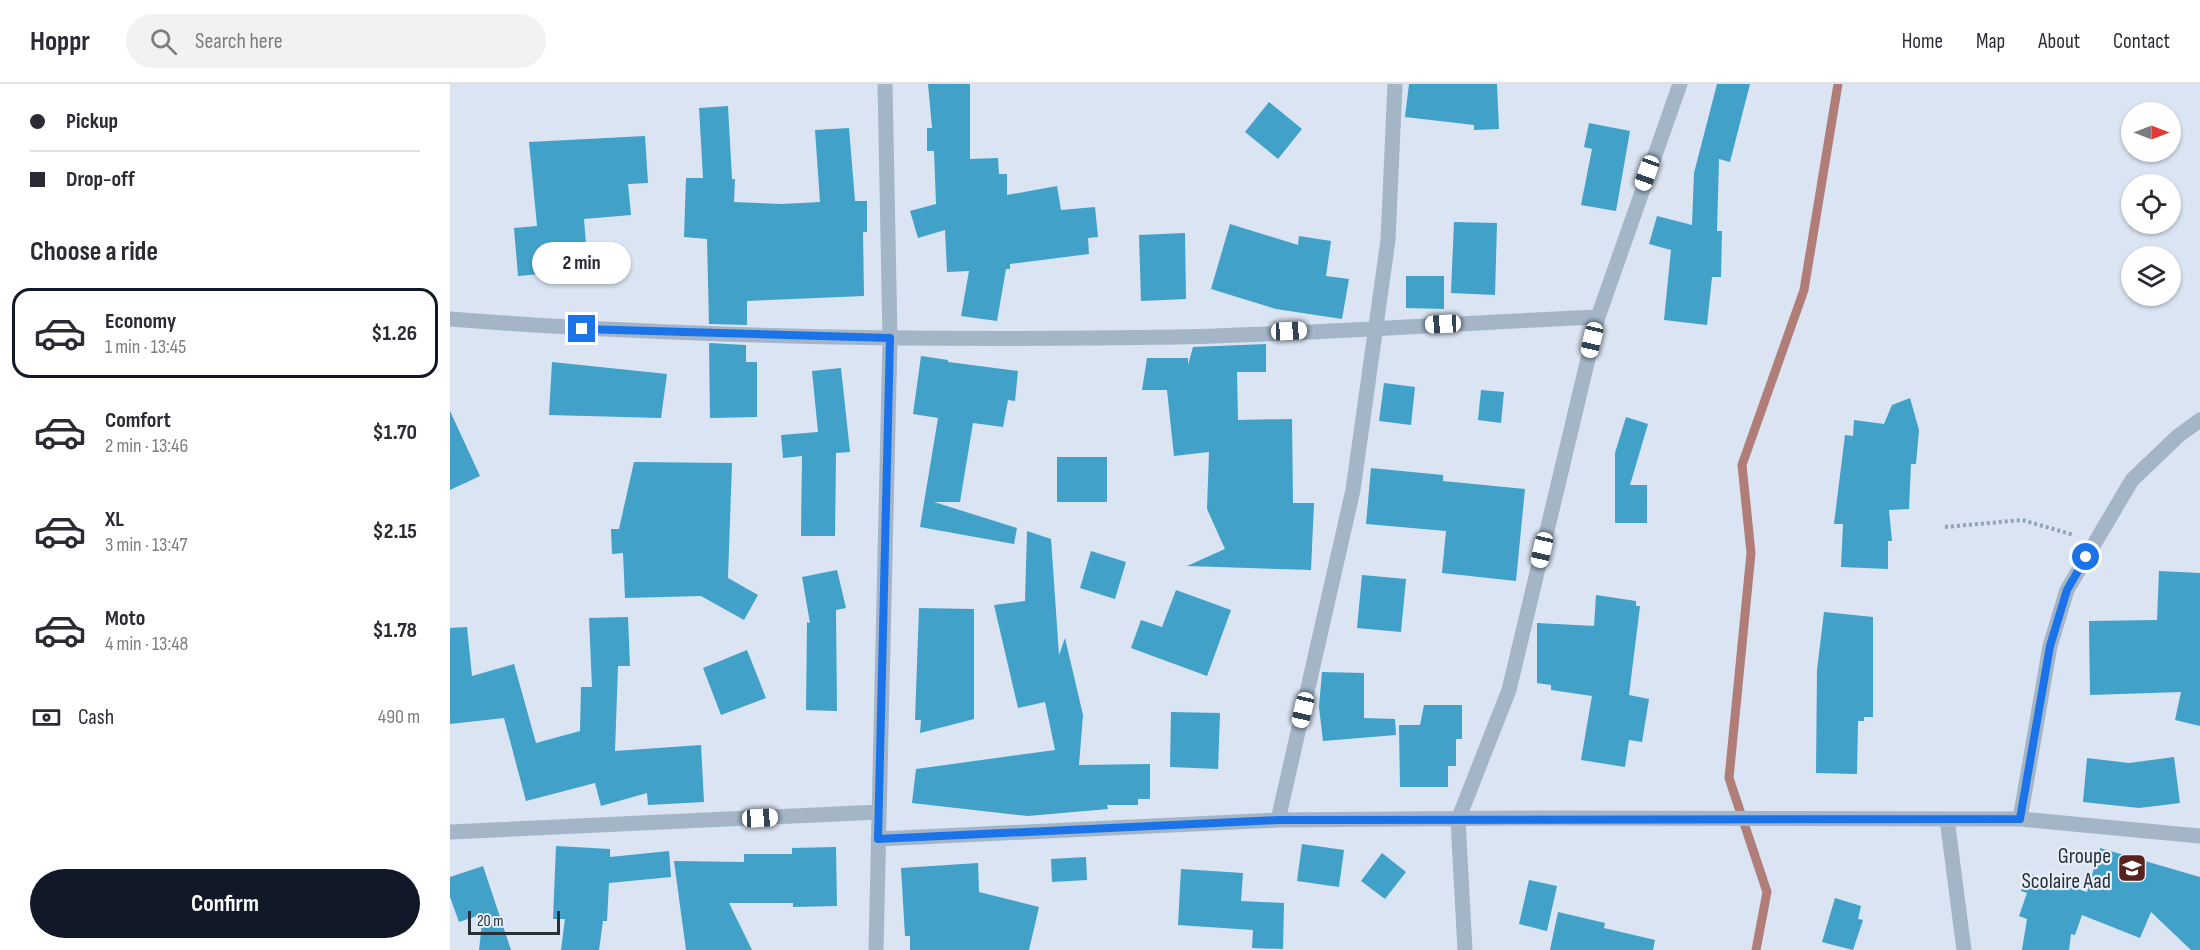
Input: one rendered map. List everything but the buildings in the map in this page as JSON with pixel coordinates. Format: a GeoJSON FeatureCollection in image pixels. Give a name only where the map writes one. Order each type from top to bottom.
{"type":"FeatureCollection","features":[{"type":"Feature","properties":{"kind":"street"},"geometry":{"type":"LineString","coordinates":[[876,950],[890,338],[885,84]]}},
{"type":"Feature","properties":{"kind":"street"},"geometry":{"type":"LineString","coordinates":[[1278,820],[1353,490],[1388,240],[1395,84]]}},
{"type":"Feature","properties":{"kind":"street"},"geometry":{"type":"LineString","coordinates":[[1465,950],[1458,820],[1509,690],[1598,317],[1680,84]]}},
{"type":"Feature","properties":{"kind":"street"},"geometry":{"type":"LineString","coordinates":[[450,319],[604,331],[890,338],[1178,337],[1598,317]]}},
{"type":"Feature","properties":{"kind":"street"},"geometry":{"type":"LineString","coordinates":[[2020,819],[2050,646],[2067,590],[2132,480],[2178,436],[2200,420]]}},
{"type":"Feature","properties":{"kind":"street"},"geometry":{"type":"LineString","coordinates":[[450,832],[879,812]]}},
{"type":"Feature","properties":{"kind":"street"},"geometry":{"type":"LineString","coordinates":[[878,839],[1278,820],[1517,818],[2020,819],[2200,836]]}},
{"type":"Feature","properties":{"kind":"street"},"geometry":{"type":"LineString","coordinates":[[1947,819],[1964,950]]}},
{"type":"Feature","properties":{"kind":"path"},"geometry":{"type":"LineString","coordinates":[[1945,527],[2022,520],[2095,541]]}},
{"type":"Feature","properties":{"kind":"waterway"},"geometry":{"type":"LineString","coordinates":[[1756,950],[1767,892],[1729,778],[1751,553],[1742,465],[1804,290],[1838,84]]}},
{"type":"Feature","properties":{"kind":"place","name":"Groupe Scolaire Aad"},"geometry":{"type":"Point","coordinates":[2132,868]}},
{"type":"Feature","properties":{"kind":"route"},"geometry":{"type":"LineString","coordinates":[[582,329],[890,338],[878,839],[1278,820],[2020,819],[2050,646],[2067,590],[2086,557]]}}]}
